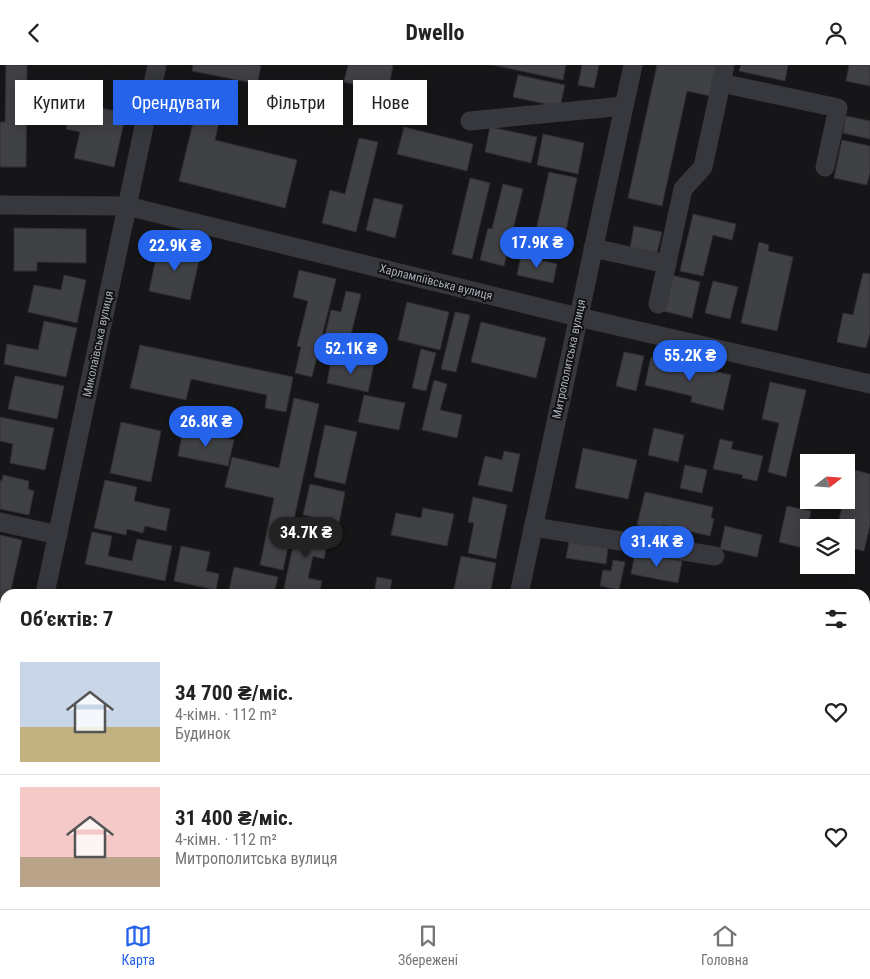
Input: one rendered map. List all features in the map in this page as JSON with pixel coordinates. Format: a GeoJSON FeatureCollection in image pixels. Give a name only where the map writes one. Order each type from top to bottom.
{"type":"FeatureCollection","features":[{"type":"Feature","properties":{"kind":"street","name":"Миколаївська вулиця"},"geometry":{"type":"LineString","coordinates":[[46,589],[157,65]]}},
{"type":"Feature","properties":{"kind":"street","name":"Митрополитська вулиця"},"geometry":{"type":"LineString","coordinates":[[520,589],[633,65]]}},
{"type":"Feature","properties":{"kind":"street"},"geometry":{"type":"LineString","coordinates":[[658,304],[683,189],[703,167],[723,74],[838,109],[825,167]]}},
{"type":"Feature","properties":{"kind":"street"},"geometry":{"type":"LineString","coordinates":[[470,121],[624,106]]}},
{"type":"Feature","properties":{"kind":"street","name":"Харлампіївська вулиця"},"geometry":{"type":"LineString","coordinates":[[0,205],[127,206],[578,317],[870,384]]}},
{"type":"Feature","properties":{"kind":"street"},"geometry":{"type":"LineString","coordinates":[[593,248],[667,264]]}},
{"type":"Feature","properties":{"kind":"street"},"geometry":{"type":"LineString","coordinates":[[0,522],[58,535]]}},
{"type":"Feature","properties":{"kind":"street"},"geometry":{"type":"LineString","coordinates":[[533,527],[715,555]]}},
{"type":"Feature","properties":{"kind":"building"},"geometry":{"type":"Polygon","coordinates":[[[6,65],[27,65],[27,80],[15,80],[15,125],[26,125],[26,167],[0,167],[0,122],[5,122],[6,65]]]}},
{"type":"Feature","properties":{"kind":"building"},"geometry":{"type":"Polygon","coordinates":[[[193,65],[261,66],[258,80],[248,80],[248,82],[192,71],[193,65]]]}},
{"type":"Feature","properties":{"kind":"building"},"geometry":{"type":"Polygon","coordinates":[[[348,65],[393,65],[390,80],[353,80],[353,84],[344,82],[348,65]]]}},
{"type":"Feature","properties":{"kind":"building"},"geometry":{"type":"Polygon","coordinates":[[[493,65],[566,65],[563,80],[493,65]]]}},
{"type":"Feature","properties":{"kind":"building"},"geometry":{"type":"Polygon","coordinates":[[[582,65],[599,65],[594,88],[578,85],[582,65]]]}},
{"type":"Feature","properties":{"kind":"building"},"geometry":{"type":"Polygon","coordinates":[[[657,65],[716,65],[710,96],[687,91],[662,206],[628,198],[657,65]]]}},
{"type":"Feature","properties":{"kind":"building"},"geometry":{"type":"Polygon","coordinates":[[[741,65],[788,65],[785,81],[739,71],[741,65]]]}},
{"type":"Feature","properties":{"kind":"building"},"geometry":{"type":"Polygon","coordinates":[[[849,65],[870,65],[870,86],[846,81],[849,65]]]}},
{"type":"Feature","properties":{"kind":"building"},"geometry":{"type":"Polygon","coordinates":[[[518,75],[565,85],[560,107],[513,97],[518,75]]]}},
{"type":"Feature","properties":{"kind":"building"},"geometry":{"type":"Polygon","coordinates":[[[103,109],[113,110],[113,125],[123,125],[114,167],[74,158],[80,132],[66,129],[67,125],[103,125],[103,109]]]}},
{"type":"Feature","properties":{"kind":"building"},"geometry":{"type":"Polygon","coordinates":[[[846,116],[870,121],[870,139],[843,133],[846,116]]]}},
{"type":"Feature","properties":{"kind":"building"},"geometry":{"type":"Polygon","coordinates":[[[192,125],[218,125],[215,140],[297,160],[285,208],[179,181],[192,125]]]}},
{"type":"Feature","properties":{"kind":"building"},"geometry":{"type":"Polygon","coordinates":[[[404,127],[473,144],[467,171],[397,154],[404,127]]]}},
{"type":"Feature","properties":{"kind":"building"},"geometry":{"type":"Polygon","coordinates":[[[490,127],[537,137],[531,163],[485,152],[490,127]]]}},
{"type":"Feature","properties":{"kind":"building"},"geometry":{"type":"Polygon","coordinates":[[[543,134],[584,143],[578,174],[537,165],[543,134]]]}},
{"type":"Feature","properties":{"kind":"building"},"geometry":{"type":"Polygon","coordinates":[[[359,138],[378,142],[356,232],[322,223],[330,190],[345,194],[359,138]]]}},
{"type":"Feature","properties":{"kind":"building"},"geometry":{"type":"Polygon","coordinates":[[[842,140],[870,146],[870,172],[867,185],[834,178],[842,140]]]}},
{"type":"Feature","properties":{"kind":"building"},"geometry":{"type":"Polygon","coordinates":[[[549,172],[577,178],[560,259],[531,253],[549,172]]]}},
{"type":"Feature","properties":{"kind":"building"},"geometry":{"type":"Polygon","coordinates":[[[470,178],[490,183],[472,259],[452,254],[470,178]]]}},
{"type":"Feature","properties":{"kind":"building"},"geometry":{"type":"Polygon","coordinates":[[[503,184],[523,189],[504,266],[480,260],[488,228],[492,229],[503,184]]]}},
{"type":"Feature","properties":{"kind":"building"},"geometry":{"type":"Polygon","coordinates":[[[374,198],[403,205],[395,238],[366,230],[374,198]]]}},
{"type":"Feature","properties":{"kind":"building"},"geometry":{"type":"Polygon","coordinates":[[[693,214],[736,224],[732,240],[713,235],[703,276],[680,271],[693,214]]]}},
{"type":"Feature","properties":{"kind":"building"},"geometry":{"type":"Polygon","coordinates":[[[634,226],[662,232],[657,253],[630,248],[634,226]]]}},
{"type":"Feature","properties":{"kind":"building"},"geometry":{"type":"Polygon","coordinates":[[[14,228],[86,229],[86,263],[37,262],[37,271],[14,271],[14,228]]]}},
{"type":"Feature","properties":{"kind":"building"},"geometry":{"type":"Polygon","coordinates":[[[759,242],[769,245],[768,251],[793,257],[777,331],[741,323],[759,242]]]}},
{"type":"Feature","properties":{"kind":"building"},"geometry":{"type":"Polygon","coordinates":[[[159,244],[201,252],[190,300],[149,291],[159,244]]]}},
{"type":"Feature","properties":{"kind":"building"},"geometry":{"type":"Polygon","coordinates":[[[521,256],[557,264],[553,283],[517,275],[521,256]]]}},
{"type":"Feature","properties":{"kind":"building"},"geometry":{"type":"Polygon","coordinates":[[[299,270],[336,279],[312,377],[295,373],[301,347],[297,346],[308,301],[293,297],[299,270]]]}},
{"type":"Feature","properties":{"kind":"building"},"geometry":{"type":"Polygon","coordinates":[[[863,273],[870,274],[870,333],[866,348],[837,342],[843,313],[853,315],[863,273]]]}},
{"type":"Feature","properties":{"kind":"building"},"geometry":{"type":"Polygon","coordinates":[[[64,275],[86,280],[77,323],[28,312],[34,285],[61,290],[64,275]]]}},
{"type":"Feature","properties":{"kind":"building"},"geometry":{"type":"Polygon","coordinates":[[[671,275],[700,282],[692,318],[663,311],[671,275]]]}},
{"type":"Feature","properties":{"kind":"building"},"geometry":{"type":"Polygon","coordinates":[[[713,281],[738,287],[730,319],[705,313],[713,281]]]}},
{"type":"Feature","properties":{"kind":"building"},"geometry":{"type":"Polygon","coordinates":[[[346,291],[361,294],[347,350],[323,344],[331,310],[341,312],[346,291]]]}},
{"type":"Feature","properties":{"kind":"building"},"geometry":{"type":"Polygon","coordinates":[[[407,302],[449,312],[440,350],[398,340],[407,302]]]}},
{"type":"Feature","properties":{"kind":"building"},"geometry":{"type":"Polygon","coordinates":[[[455,312],[470,315],[456,372],[441,369],[455,312]]]}},
{"type":"Feature","properties":{"kind":"building"},"geometry":{"type":"Polygon","coordinates":[[[44,321],[77,328],[66,377],[4,364],[7,344],[38,350],[44,321]]]}},
{"type":"Feature","properties":{"kind":"building"},"geometry":{"type":"Polygon","coordinates":[[[481,322],[546,338],[536,378],[471,362],[481,322]]]}},
{"type":"Feature","properties":{"kind":"building"},"geometry":{"type":"Polygon","coordinates":[[[140,345],[293,377],[286,412],[265,408],[267,395],[191,379],[186,400],[130,388],[140,345]]]}},
{"type":"Feature","properties":{"kind":"building"},"geometry":{"type":"Polygon","coordinates":[[[421,349],[436,353],[426,391],[412,388],[421,349]]]}},
{"type":"Feature","properties":{"kind":"building"},"geometry":{"type":"Polygon","coordinates":[[[624,352],[644,356],[636,391],[616,386],[624,352]]]}},
{"type":"Feature","properties":{"kind":"building"},"geometry":{"type":"Polygon","coordinates":[[[651,357],[731,375],[723,410],[691,402],[692,396],[645,385],[651,357]]]}},
{"type":"Feature","properties":{"kind":"building"},"geometry":{"type":"Polygon","coordinates":[[[355,360],[374,364],[368,392],[327,383],[331,361],[354,365],[355,360]]]}},
{"type":"Feature","properties":{"kind":"building"},"geometry":{"type":"Polygon","coordinates":[[[15,376],[64,386],[57,419],[8,409],[15,376]]]}},
{"type":"Feature","properties":{"kind":"building"},"geometry":{"type":"Polygon","coordinates":[[[434,380],[447,384],[440,410],[462,415],[457,438],[422,430],[434,380]]]}},
{"type":"Feature","properties":{"kind":"building"},"geometry":{"type":"Polygon","coordinates":[[[770,382],[806,390],[786,477],[768,472],[779,423],[762,419],[770,382]]]}},
{"type":"Feature","properties":{"kind":"building"},"geometry":{"type":"Polygon","coordinates":[[[364,395],[405,403],[399,430],[358,422],[364,395]]]}},
{"type":"Feature","properties":{"kind":"building"},"geometry":{"type":"Polygon","coordinates":[[[294,398],[319,404],[283,570],[260,565],[274,498],[225,487],[232,457],[279,468],[294,398]]]}},
{"type":"Feature","properties":{"kind":"building"},"geometry":{"type":"Polygon","coordinates":[[[0,417],[54,428],[45,470],[10,463],[13,444],[0,441],[0,417]]]}},
{"type":"Feature","properties":{"kind":"building"},"geometry":{"type":"Polygon","coordinates":[[[121,422],[161,431],[151,482],[110,473],[121,422]]]}},
{"type":"Feature","properties":{"kind":"building"},"geometry":{"type":"Polygon","coordinates":[[[325,425],[357,432],[345,484],[314,477],[325,425]]]}},
{"type":"Feature","properties":{"kind":"building"},"geometry":{"type":"Polygon","coordinates":[[[654,428],[684,435],[678,462],[648,455],[654,428]]]}},
{"type":"Feature","properties":{"kind":"building"},"geometry":{"type":"Polygon","coordinates":[[[183,430],[234,440],[228,466],[178,456],[183,430]]]}},
{"type":"Feature","properties":{"kind":"building"},"geometry":{"type":"Polygon","coordinates":[[[720,439],[733,442],[731,449],[763,456],[757,481],[742,478],[743,475],[713,469],[720,439]]]}},
{"type":"Feature","properties":{"kind":"building"},"geometry":{"type":"Polygon","coordinates":[[[583,448],[637,460],[628,499],[575,488],[583,448]]]}},
{"type":"Feature","properties":{"kind":"building"},"geometry":{"type":"Polygon","coordinates":[[[504,451],[520,454],[512,492],[478,485],[485,456],[502,460],[504,451]]]}},
{"type":"Feature","properties":{"kind":"building"},"geometry":{"type":"Polygon","coordinates":[[[685,465],[707,470],[702,493],[680,488],[685,465]]]}},
{"type":"Feature","properties":{"kind":"building"},"geometry":{"type":"Polygon","coordinates":[[[855,470],[870,474],[870,525],[864,551],[855,549],[855,519],[839,519],[842,509],[855,509],[855,470]]]}},
{"type":"Feature","properties":{"kind":"building"},"geometry":{"type":"Polygon","coordinates":[[[3,475],[29,481],[28,489],[34,491],[29,515],[0,509],[0,480],[2,481],[3,475]]]}},
{"type":"Feature","properties":{"kind":"building"},"geometry":{"type":"Polygon","coordinates":[[[105,480],[137,487],[134,501],[170,509],[166,531],[145,526],[143,533],[127,529],[126,535],[94,528],[105,480]]]}},
{"type":"Feature","properties":{"kind":"building"},"geometry":{"type":"Polygon","coordinates":[[[310,484],[345,492],[339,523],[303,515],[310,484]]]}},
{"type":"Feature","properties":{"kind":"building"},"geometry":{"type":"Polygon","coordinates":[[[645,492],[713,507],[711,518],[714,519],[710,536],[663,525],[662,531],[637,525],[645,492]]]}},
{"type":"Feature","properties":{"kind":"building"},"geometry":{"type":"Polygon","coordinates":[[[473,497],[507,505],[496,559],[468,553],[474,523],[468,522],[473,497]]]}},
{"type":"Feature","properties":{"kind":"building"},"geometry":{"type":"Polygon","coordinates":[[[787,506],[811,511],[809,519],[800,519],[800,547],[779,542],[787,506]]]}},
{"type":"Feature","properties":{"kind":"building"},"geometry":{"type":"Polygon","coordinates":[[[423,508],[454,514],[447,546],[391,535],[396,513],[421,518],[423,508]]]}},
{"type":"Feature","properties":{"kind":"building"},"geometry":{"type":"Polygon","coordinates":[[[298,522],[330,528],[324,559],[313,556],[308,578],[322,581],[320,589],[284,589],[298,522]]]}},
{"type":"Feature","properties":{"kind":"building"},"geometry":{"type":"Polygon","coordinates":[[[725,526],[762,535],[757,557],[720,549],[725,526]]]}},
{"type":"Feature","properties":{"kind":"building"},"geometry":{"type":"Polygon","coordinates":[[[92,532],[112,536],[108,556],[132,561],[137,539],[172,546],[165,581],[85,564],[92,532]]]}},
{"type":"Feature","properties":{"kind":"building"},"geometry":{"type":"Polygon","coordinates":[[[0,535],[22,540],[11,589],[0,589],[0,535]]]}},
{"type":"Feature","properties":{"kind":"building"},"geometry":{"type":"Polygon","coordinates":[[[569,542],[608,548],[606,564],[566,558],[569,542]]]}},
{"type":"Feature","properties":{"kind":"building"},"geometry":{"type":"Polygon","coordinates":[[[181,546],[210,552],[206,571],[219,574],[216,589],[174,581],[181,546]]]}},
{"type":"Feature","properties":{"kind":"building"},"geometry":{"type":"Polygon","coordinates":[[[635,553],[682,561],[678,583],[631,574],[635,553]]]}},
{"type":"Feature","properties":{"kind":"building"},"geometry":{"type":"Polygon","coordinates":[[[461,556],[496,563],[491,589],[454,589],[461,556]]]}},
{"type":"Feature","properties":{"kind":"building"},"geometry":{"type":"Polygon","coordinates":[[[613,560],[625,562],[619,589],[600,586],[603,570],[611,571],[613,560]]]}},
{"type":"Feature","properties":{"kind":"building"},"geometry":{"type":"Polygon","coordinates":[[[234,567],[278,577],[275,589],[229,589],[234,567]]]}},
{"type":"Feature","properties":{"kind":"building"},"geometry":{"type":"Polygon","coordinates":[[[377,577],[392,580],[390,589],[375,589],[377,577]]]}}]}
